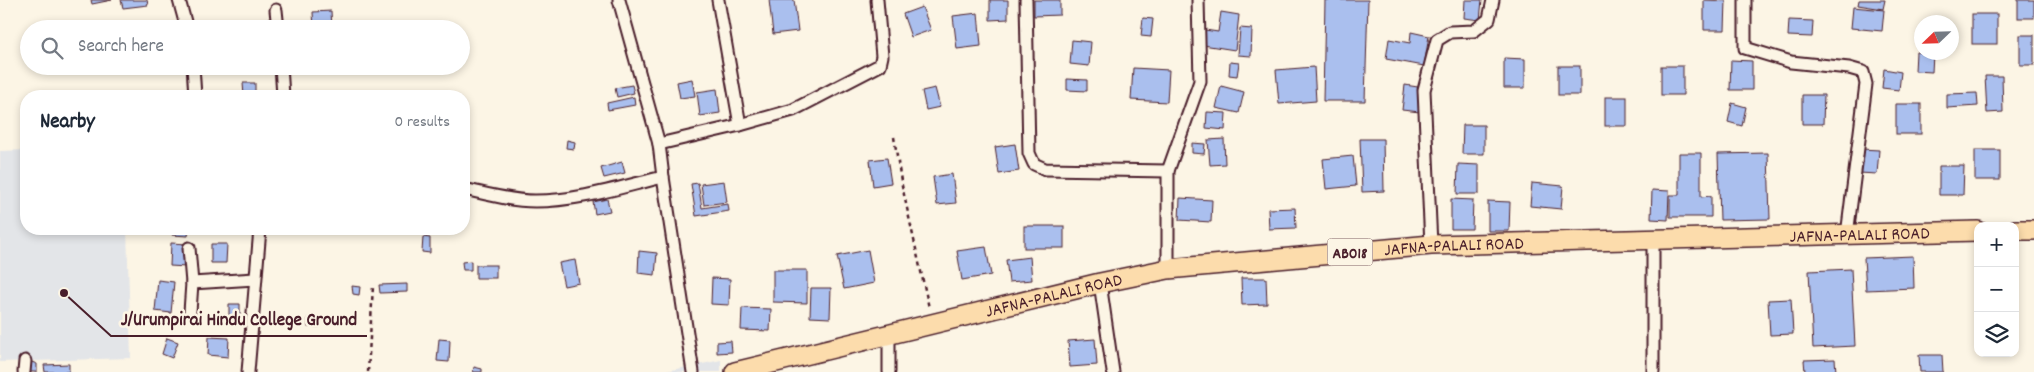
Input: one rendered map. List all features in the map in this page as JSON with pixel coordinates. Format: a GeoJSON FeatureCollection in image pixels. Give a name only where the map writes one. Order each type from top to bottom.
{"type":"FeatureCollection","features":[{"type":"Feature","properties":{"kind":"main road"},"geometry":{"type":"LineString","coordinates":[[2019,230],[2034,230]]}},
{"type":"Feature","properties":{"kind":"main road","name":"JAFNA-PALALI ROAD"},"geometry":{"type":"LineString","coordinates":[[734,372],[1100,283],[1168,269],[1431,245],[1974,231]]}},
{"type":"Feature","properties":{"kind":"street"},"geometry":{"type":"LineString","coordinates":[[179,0],[185,20]]}},
{"type":"Feature","properties":{"kind":"street"},"geometry":{"type":"LineString","coordinates":[[618,0],[659,144],[693,372]]}},
{"type":"Feature","properties":{"kind":"street"},"geometry":{"type":"LineString","coordinates":[[718,0],[740,125]]}},
{"type":"Feature","properties":{"kind":"street"},"geometry":{"type":"LineString","coordinates":[[659,144],[740,125],[793,110],[880,65],[882,56],[878,0]]}},
{"type":"Feature","properties":{"kind":"street"},"geometry":{"type":"LineString","coordinates":[[1026,0],[1029,153],[1034,164],[1045,169],[1168,171]]}},
{"type":"Feature","properties":{"kind":"street"},"geometry":{"type":"LineString","coordinates":[[1168,269],[1168,171],[1200,81],[1198,0]]}},
{"type":"Feature","properties":{"kind":"street"},"geometry":{"type":"LineString","coordinates":[[1431,245],[1424,90],[1437,40],[1450,32],[1474,31],[1488,19],[1492,0]]}},
{"type":"Feature","properties":{"kind":"street"},"geometry":{"type":"LineString","coordinates":[[1745,0],[1745,48],[1791,62],[1849,68],[1863,72],[1866,84],[1847,234]]}},
{"type":"Feature","properties":{"kind":"street"},"geometry":{"type":"LineString","coordinates":[[276,10],[277,20]]}},
{"type":"Feature","properties":{"kind":"street"},"geometry":{"type":"LineString","coordinates":[[194,75],[195,90]]}},
{"type":"Feature","properties":{"kind":"street"},"geometry":{"type":"LineString","coordinates":[[282,75],[283,90]]}},
{"type":"Feature","properties":{"kind":"street"},"geometry":{"type":"LineString","coordinates":[[470,190],[534,201],[573,198],[663,177]]}},
{"type":"Feature","properties":{"kind":"street"},"geometry":{"type":"LineString","coordinates":[[248,372],[259,235]]}},
{"type":"Feature","properties":{"kind":"street"},"geometry":{"type":"LineString","coordinates":[[1653,240],[1653,372]]}},
{"type":"Feature","properties":{"kind":"street"},"geometry":{"type":"LineString","coordinates":[[189,248],[192,283],[190,312]]}},
{"type":"Feature","properties":{"kind":"street"},"geometry":{"type":"LineString","coordinates":[[192,283],[255,279]]}},
{"type":"Feature","properties":{"kind":"street"},"geometry":{"type":"LineString","coordinates":[[1100,283],[1114,372]]}},
{"type":"Feature","properties":{"kind":"street"},"geometry":{"type":"LineString","coordinates":[[889,334],[890,372]]}},
{"type":"Feature","properties":{"kind":"path"},"geometry":{"type":"LineString","coordinates":[[894,137],[901,181],[932,324]]}},
{"type":"Feature","properties":{"kind":"path"},"geometry":{"type":"LineString","coordinates":[[368,372],[373,286]]}},
{"type":"Feature","properties":{"kind":"shaded area"},"geometry":{"type":"Polygon","coordinates":[[[20,150],[20,235],[127,235],[131,358],[0,362],[0,151],[20,150]]]}},
{"type":"Feature","properties":{"kind":"shaded area"},"geometry":{"type":"Polygon","coordinates":[[[721,360],[721,372],[660,372],[693,366],[721,360]]]}},
{"type":"Feature","properties":{"kind":"building"},"geometry":{"type":"Polygon","coordinates":[[[91,0],[112,0],[92,4],[91,0]]]}},
{"type":"Feature","properties":{"kind":"building"},"geometry":{"type":"Polygon","coordinates":[[[121,0],[147,0],[148,5],[123,8],[121,0]]]}},
{"type":"Feature","properties":{"kind":"building"},"geometry":{"type":"Polygon","coordinates":[[[769,0],[794,0],[798,31],[773,34],[769,0]]]}},
{"type":"Feature","properties":{"kind":"building"},"geometry":{"type":"Polygon","coordinates":[[[990,0],[1008,0],[1008,19],[990,20],[990,0]]]}},
{"type":"Feature","properties":{"kind":"building"},"geometry":{"type":"Polygon","coordinates":[[[1034,0],[1060,0],[1060,15],[1034,16],[1034,0]]]}},
{"type":"Feature","properties":{"kind":"building"},"geometry":{"type":"Polygon","coordinates":[[[1325,0],[1368,0],[1365,101],[1323,101],[1325,0]]]}},
{"type":"Feature","properties":{"kind":"building"},"geometry":{"type":"Polygon","coordinates":[[[1465,0],[1482,0],[1480,20],[1464,18],[1465,0]]]}},
{"type":"Feature","properties":{"kind":"building"},"geometry":{"type":"Polygon","coordinates":[[[1704,0],[1726,1],[1725,30],[1704,30],[1704,0]]]}},
{"type":"Feature","properties":{"kind":"building"},"geometry":{"type":"Polygon","coordinates":[[[1859,0],[1885,0],[1883,9],[1858,5],[1859,0]]]}},
{"type":"Feature","properties":{"kind":"building"},"geometry":{"type":"Polygon","coordinates":[[[2018,0],[2034,0],[2034,18],[2018,18],[2018,0]]]}},
{"type":"Feature","properties":{"kind":"building"},"geometry":{"type":"Polygon","coordinates":[[[922,7],[931,30],[911,37],[903,14],[922,7]]]}},
{"type":"Feature","properties":{"kind":"building"},"geometry":{"type":"Polygon","coordinates":[[[1853,7],[1884,10],[1882,31],[1851,28],[1853,7]]]}},
{"type":"Feature","properties":{"kind":"building"},"geometry":{"type":"Polygon","coordinates":[[[331,11],[332,20],[313,20],[313,12],[331,11]]]}},
{"type":"Feature","properties":{"kind":"building"},"geometry":{"type":"Polygon","coordinates":[[[1221,12],[1239,15],[1235,50],[1203,45],[1205,30],[1218,32],[1221,12]]]}},
{"type":"Feature","properties":{"kind":"building"},"geometry":{"type":"Polygon","coordinates":[[[978,13],[981,46],[957,49],[953,16],[978,13]]]}},
{"type":"Feature","properties":{"kind":"building"},"geometry":{"type":"Polygon","coordinates":[[[1972,14],[1997,14],[1997,44],[1972,44],[1972,14]]]}},
{"type":"Feature","properties":{"kind":"building"},"geometry":{"type":"Polygon","coordinates":[[[1143,18],[1153,19],[1151,37],[1141,36],[1143,18]]]}},
{"type":"Feature","properties":{"kind":"building"},"geometry":{"type":"Polygon","coordinates":[[[1789,20],[1813,21],[1812,37],[1788,36],[1789,20]]]}},
{"type":"Feature","properties":{"kind":"building"},"geometry":{"type":"Polygon","coordinates":[[[1240,28],[1252,29],[1251,56],[1238,55],[1240,28]]]}},
{"type":"Feature","properties":{"kind":"building"},"geometry":{"type":"Polygon","coordinates":[[[1411,32],[1429,36],[1424,66],[1386,59],[1389,39],[1410,43],[1411,32]]]}},
{"type":"Feature","properties":{"kind":"building"},"geometry":{"type":"Polygon","coordinates":[[[2020,35],[2034,35],[2034,65],[2020,65],[2020,35]]]}},
{"type":"Feature","properties":{"kind":"building"},"geometry":{"type":"Polygon","coordinates":[[[1072,40],[1091,42],[1089,66],[1070,64],[1072,40]]]}},
{"type":"Feature","properties":{"kind":"building"},"geometry":{"type":"Polygon","coordinates":[[[1504,58],[1525,59],[1525,88],[1504,88],[1504,58]]]}},
{"type":"Feature","properties":{"kind":"building"},"geometry":{"type":"Polygon","coordinates":[[[1731,60],[1752,61],[1752,90],[1730,90],[1731,60]]]}},
{"type":"Feature","properties":{"kind":"building"},"geometry":{"type":"Polygon","coordinates":[[[1916,60],[1933,60],[1932,72],[1915,71],[1916,60]]]}},
{"type":"Feature","properties":{"kind":"building"},"geometry":{"type":"Polygon","coordinates":[[[1230,62],[1239,63],[1237,76],[1229,75],[1230,62]]]}},
{"type":"Feature","properties":{"kind":"building"},"geometry":{"type":"Polygon","coordinates":[[[1558,66],[1580,66],[1580,95],[1558,95],[1558,66]]]}},
{"type":"Feature","properties":{"kind":"building"},"geometry":{"type":"Polygon","coordinates":[[[1661,66],[1683,66],[1683,95],[1661,95],[1661,66]]]}},
{"type":"Feature","properties":{"kind":"building"},"geometry":{"type":"Polygon","coordinates":[[[1314,67],[1316,101],[1279,104],[1276,70],[1314,67]]]}},
{"type":"Feature","properties":{"kind":"building"},"geometry":{"type":"Polygon","coordinates":[[[1133,68],[1169,70],[1167,102],[1131,100],[1133,68]]]}},
{"type":"Feature","properties":{"kind":"building"},"geometry":{"type":"Polygon","coordinates":[[[1884,69],[1901,72],[1899,90],[1882,88],[1884,69]]]}},
{"type":"Feature","properties":{"kind":"building"},"geometry":{"type":"Polygon","coordinates":[[[1985,76],[2002,76],[2003,112],[1987,113],[1985,76]]]}},
{"type":"Feature","properties":{"kind":"building"},"geometry":{"type":"Polygon","coordinates":[[[692,79],[695,96],[680,98],[677,82],[692,79]]]}},
{"type":"Feature","properties":{"kind":"building"},"geometry":{"type":"Polygon","coordinates":[[[1067,79],[1087,80],[1087,91],[1067,90],[1067,79]]]}},
{"type":"Feature","properties":{"kind":"building"},"geometry":{"type":"Polygon","coordinates":[[[243,83],[255,83],[255,90],[244,90],[243,83]]]}},
{"type":"Feature","properties":{"kind":"building"},"geometry":{"type":"Polygon","coordinates":[[[632,85],[634,93],[617,97],[615,88],[632,85]]]}},
{"type":"Feature","properties":{"kind":"building"},"geometry":{"type":"Polygon","coordinates":[[[1405,85],[1424,88],[1420,112],[1402,110],[1405,85]]]}},
{"type":"Feature","properties":{"kind":"building"},"geometry":{"type":"Polygon","coordinates":[[[1221,86],[1244,92],[1239,113],[1216,108],[1221,86]]]}},
{"type":"Feature","properties":{"kind":"building"},"geometry":{"type":"Polygon","coordinates":[[[935,88],[940,107],[926,110],[922,91],[935,88]]]}},
{"type":"Feature","properties":{"kind":"building"},"geometry":{"type":"Polygon","coordinates":[[[717,89],[720,113],[700,116],[697,92],[717,89]]]}},
{"type":"Feature","properties":{"kind":"building"},"geometry":{"type":"Polygon","coordinates":[[[1977,93],[1978,106],[1947,108],[1947,94],[1977,93]]]}},
{"type":"Feature","properties":{"kind":"building"},"geometry":{"type":"Polygon","coordinates":[[[1802,95],[1824,95],[1823,124],[1802,124],[1802,95]]]}},
{"type":"Feature","properties":{"kind":"building"},"geometry":{"type":"Polygon","coordinates":[[[634,97],[635,105],[608,110],[607,103],[634,97]]]}},
{"type":"Feature","properties":{"kind":"building"},"geometry":{"type":"Polygon","coordinates":[[[1605,97],[1627,97],[1627,126],[1605,126],[1605,97]]]}},
{"type":"Feature","properties":{"kind":"building"},"geometry":{"type":"Polygon","coordinates":[[[1732,103],[1746,107],[1742,126],[1728,122],[1732,103]]]}},
{"type":"Feature","properties":{"kind":"building"},"geometry":{"type":"Polygon","coordinates":[[[1896,104],[1921,104],[1921,134],[1896,134],[1896,104]]]}},
{"type":"Feature","properties":{"kind":"building"},"geometry":{"type":"Polygon","coordinates":[[[1207,112],[1226,113],[1225,130],[1206,128],[1207,112]]]}},
{"type":"Feature","properties":{"kind":"building"},"geometry":{"type":"Polygon","coordinates":[[[1463,125],[1484,125],[1484,154],[1462,154],[1463,125]]]}},
{"type":"Feature","properties":{"kind":"building"},"geometry":{"type":"Polygon","coordinates":[[[1224,139],[1225,164],[1210,165],[1208,140],[1224,139]]]}},
{"type":"Feature","properties":{"kind":"building"},"geometry":{"type":"Polygon","coordinates":[[[1360,139],[1383,139],[1384,191],[1362,192],[1360,139]]]}},
{"type":"Feature","properties":{"kind":"building"},"geometry":{"type":"Polygon","coordinates":[[[567,140],[575,142],[574,149],[566,148],[567,140]]]}},
{"type":"Feature","properties":{"kind":"building"},"geometry":{"type":"Polygon","coordinates":[[[1192,143],[1205,144],[1204,154],[1192,153],[1192,143]]]}},
{"type":"Feature","properties":{"kind":"building"},"geometry":{"type":"Polygon","coordinates":[[[1015,144],[1019,171],[999,174],[995,147],[1015,144]]]}},
{"type":"Feature","properties":{"kind":"building"},"geometry":{"type":"Polygon","coordinates":[[[1861,149],[1879,150],[1877,174],[1859,173],[1861,149]]]}},
{"type":"Feature","properties":{"kind":"building"},"geometry":{"type":"Polygon","coordinates":[[[1975,150],[2000,150],[2000,180],[1975,180],[1975,150]]]}},
{"type":"Feature","properties":{"kind":"building"},"geometry":{"type":"Polygon","coordinates":[[[1679,153],[1701,153],[1701,197],[1711,196],[1711,217],[1670,217],[1670,195],[1679,195],[1679,153]]]}},
{"type":"Feature","properties":{"kind":"building"},"geometry":{"type":"Polygon","coordinates":[[[1768,153],[1770,219],[1720,220],[1718,154],[1768,153]]]}},
{"type":"Feature","properties":{"kind":"building"},"geometry":{"type":"Polygon","coordinates":[[[1353,156],[1356,186],[1326,189],[1323,159],[1353,156]]]}},
{"type":"Feature","properties":{"kind":"building"},"geometry":{"type":"Polygon","coordinates":[[[887,158],[891,183],[873,186],[870,160],[887,158]]]}},
{"type":"Feature","properties":{"kind":"building"},"geometry":{"type":"Polygon","coordinates":[[[622,162],[625,173],[604,178],[601,168],[622,162]]]}},
{"type":"Feature","properties":{"kind":"building"},"geometry":{"type":"Polygon","coordinates":[[[1458,164],[1479,165],[1479,194],[1457,194],[1458,164]]]}},
{"type":"Feature","properties":{"kind":"building"},"geometry":{"type":"Polygon","coordinates":[[[1939,166],[1964,166],[1963,195],[1939,195],[1939,166]]]}},
{"type":"Feature","properties":{"kind":"building"},"geometry":{"type":"Polygon","coordinates":[[[952,174],[956,203],[937,205],[933,177],[952,174]]]}},
{"type":"Feature","properties":{"kind":"building"},"geometry":{"type":"Polygon","coordinates":[[[724,181],[727,202],[704,205],[701,184],[724,181]]]}},
{"type":"Feature","properties":{"kind":"building"},"geometry":{"type":"Polygon","coordinates":[[[698,183],[702,208],[728,204],[729,211],[696,216],[691,184],[698,183]]]}},
{"type":"Feature","properties":{"kind":"building"},"geometry":{"type":"Polygon","coordinates":[[[1532,183],[1563,186],[1561,209],[1530,206],[1532,183]]]}},
{"type":"Feature","properties":{"kind":"building"},"geometry":{"type":"Polygon","coordinates":[[[1652,190],[1669,191],[1668,220],[1651,219],[1652,190]]]}},
{"type":"Feature","properties":{"kind":"building"},"geometry":{"type":"Polygon","coordinates":[[[1180,198],[1212,200],[1211,222],[1179,220],[1180,198]]]}},
{"type":"Feature","properties":{"kind":"building"},"geometry":{"type":"Polygon","coordinates":[[[607,199],[610,211],[595,214],[593,202],[607,199]]]}},
{"type":"Feature","properties":{"kind":"building"},"geometry":{"type":"Polygon","coordinates":[[[1451,199],[1473,200],[1472,229],[1451,229],[1451,199]]]}},
{"type":"Feature","properties":{"kind":"building"},"geometry":{"type":"Polygon","coordinates":[[[1488,201],[1510,202],[1509,231],[1488,231],[1488,201]]]}},
{"type":"Feature","properties":{"kind":"building"},"geometry":{"type":"Polygon","coordinates":[[[1295,208],[1296,228],[1269,229],[1268,209],[1295,208]]]}},
{"type":"Feature","properties":{"kind":"building"},"geometry":{"type":"Polygon","coordinates":[[[1024,226],[1064,226],[1064,248],[1024,248],[1024,226]]]}},
{"type":"Feature","properties":{"kind":"building"},"geometry":{"type":"Polygon","coordinates":[[[423,237],[430,238],[430,253],[422,252],[423,237]]]}},
{"type":"Feature","properties":{"kind":"building"},"geometry":{"type":"Polygon","coordinates":[[[171,243],[187,244],[186,267],[170,266],[171,243]]]}},
{"type":"Feature","properties":{"kind":"building"},"geometry":{"type":"Polygon","coordinates":[[[211,244],[227,244],[226,263],[211,263],[211,244]]]}},
{"type":"Feature","properties":{"kind":"building"},"geometry":{"type":"Polygon","coordinates":[[[986,247],[991,275],[962,280],[957,251],[986,247]]]}},
{"type":"Feature","properties":{"kind":"building"},"geometry":{"type":"Polygon","coordinates":[[[868,250],[874,283],[844,289],[837,256],[868,250]]]}},
{"type":"Feature","properties":{"kind":"building"},"geometry":{"type":"Polygon","coordinates":[[[639,251],[657,253],[655,275],[638,273],[639,251]]]}},
{"type":"Feature","properties":{"kind":"building"},"geometry":{"type":"Polygon","coordinates":[[[1913,256],[1914,288],[1866,290],[1864,258],[1913,256]]]}},
{"type":"Feature","properties":{"kind":"building"},"geometry":{"type":"Polygon","coordinates":[[[1030,257],[1032,280],[1009,282],[1006,260],[1030,257]]]}},
{"type":"Feature","properties":{"kind":"building"},"geometry":{"type":"Polygon","coordinates":[[[575,260],[579,283],[564,286],[559,263],[575,260]]]}},
{"type":"Feature","properties":{"kind":"building"},"geometry":{"type":"Polygon","coordinates":[[[471,261],[471,270],[463,270],[462,262],[471,261]]]}},
{"type":"Feature","properties":{"kind":"building"},"geometry":{"type":"Polygon","coordinates":[[[476,265],[496,265],[496,278],[476,278],[476,265]]]}},
{"type":"Feature","properties":{"kind":"building"},"geometry":{"type":"Polygon","coordinates":[[[1851,269],[1855,346],[1813,348],[1809,271],[1851,269]]]}},
{"type":"Feature","properties":{"kind":"building"},"geometry":{"type":"Polygon","coordinates":[[[773,270],[807,270],[807,303],[773,302],[773,270]]]}},
{"type":"Feature","properties":{"kind":"building"},"geometry":{"type":"Polygon","coordinates":[[[712,278],[730,279],[729,305],[711,304],[712,278]]]}},
{"type":"Feature","properties":{"kind":"building"},"geometry":{"type":"Polygon","coordinates":[[[1241,278],[1266,278],[1267,304],[1242,305],[1241,278]]]}},
{"type":"Feature","properties":{"kind":"building"},"geometry":{"type":"Polygon","coordinates":[[[158,280],[174,282],[171,313],[155,311],[158,280]]]}},
{"type":"Feature","properties":{"kind":"building"},"geometry":{"type":"Polygon","coordinates":[[[407,284],[407,292],[380,293],[379,285],[407,284]]]}},
{"type":"Feature","properties":{"kind":"building"},"geometry":{"type":"Polygon","coordinates":[[[352,286],[360,287],[359,295],[353,294],[352,286]]]}},
{"type":"Feature","properties":{"kind":"building"},"geometry":{"type":"Polygon","coordinates":[[[811,288],[831,288],[830,318],[810,317],[811,288]]]}},
{"type":"Feature","properties":{"kind":"building"},"geometry":{"type":"Polygon","coordinates":[[[1791,299],[1793,334],[1770,335],[1768,300],[1791,299]]]}},
{"type":"Feature","properties":{"kind":"building"},"geometry":{"type":"Polygon","coordinates":[[[229,304],[240,304],[240,319],[229,318],[229,304]]]}},
{"type":"Feature","properties":{"kind":"building"},"geometry":{"type":"Polygon","coordinates":[[[742,308],[771,309],[770,331],[741,330],[742,308]]]}},
{"type":"Feature","properties":{"kind":"building"},"geometry":{"type":"Polygon","coordinates":[[[308,318],[319,318],[319,327],[308,327],[308,318]]]}},
{"type":"Feature","properties":{"kind":"building"},"geometry":{"type":"Polygon","coordinates":[[[209,337],[229,338],[228,357],[208,355],[209,337]]]}},
{"type":"Feature","properties":{"kind":"building"},"geometry":{"type":"Polygon","coordinates":[[[167,338],[178,342],[172,358],[162,354],[167,338]]]}},
{"type":"Feature","properties":{"kind":"building"},"geometry":{"type":"Polygon","coordinates":[[[439,339],[450,340],[449,362],[437,361],[439,339]]]}},
{"type":"Feature","properties":{"kind":"building"},"geometry":{"type":"Polygon","coordinates":[[[1095,339],[1097,365],[1070,367],[1068,341],[1095,339]]]}},
{"type":"Feature","properties":{"kind":"building"},"geometry":{"type":"Polygon","coordinates":[[[731,341],[732,352],[717,353],[717,342],[731,341]]]}},
{"type":"Feature","properties":{"kind":"building"},"geometry":{"type":"Polygon","coordinates":[[[1919,355],[1942,355],[1943,372],[1920,372],[1919,355]]]}},
{"type":"Feature","properties":{"kind":"building"},"geometry":{"type":"Polygon","coordinates":[[[1835,359],[1836,372],[1805,372],[1804,360],[1835,359]]]}},
{"type":"Feature","properties":{"kind":"building"},"geometry":{"type":"Polygon","coordinates":[[[29,361],[37,364],[37,372],[30,372],[29,361]]]}},
{"type":"Feature","properties":{"kind":"building"},"geometry":{"type":"Polygon","coordinates":[[[69,364],[69,372],[45,372],[44,365],[69,364]]]}},
{"type":"Feature","properties":{"kind":"building"},"geometry":{"type":"Polygon","coordinates":[[[474,367],[482,369],[482,372],[473,372],[474,367]]]}},
{"type":"Feature","properties":{"kind":"place","name":"J/Urumpirai Hindu College Ground"},"geometry":{"type":"Point","coordinates":[64,293]}}]}
